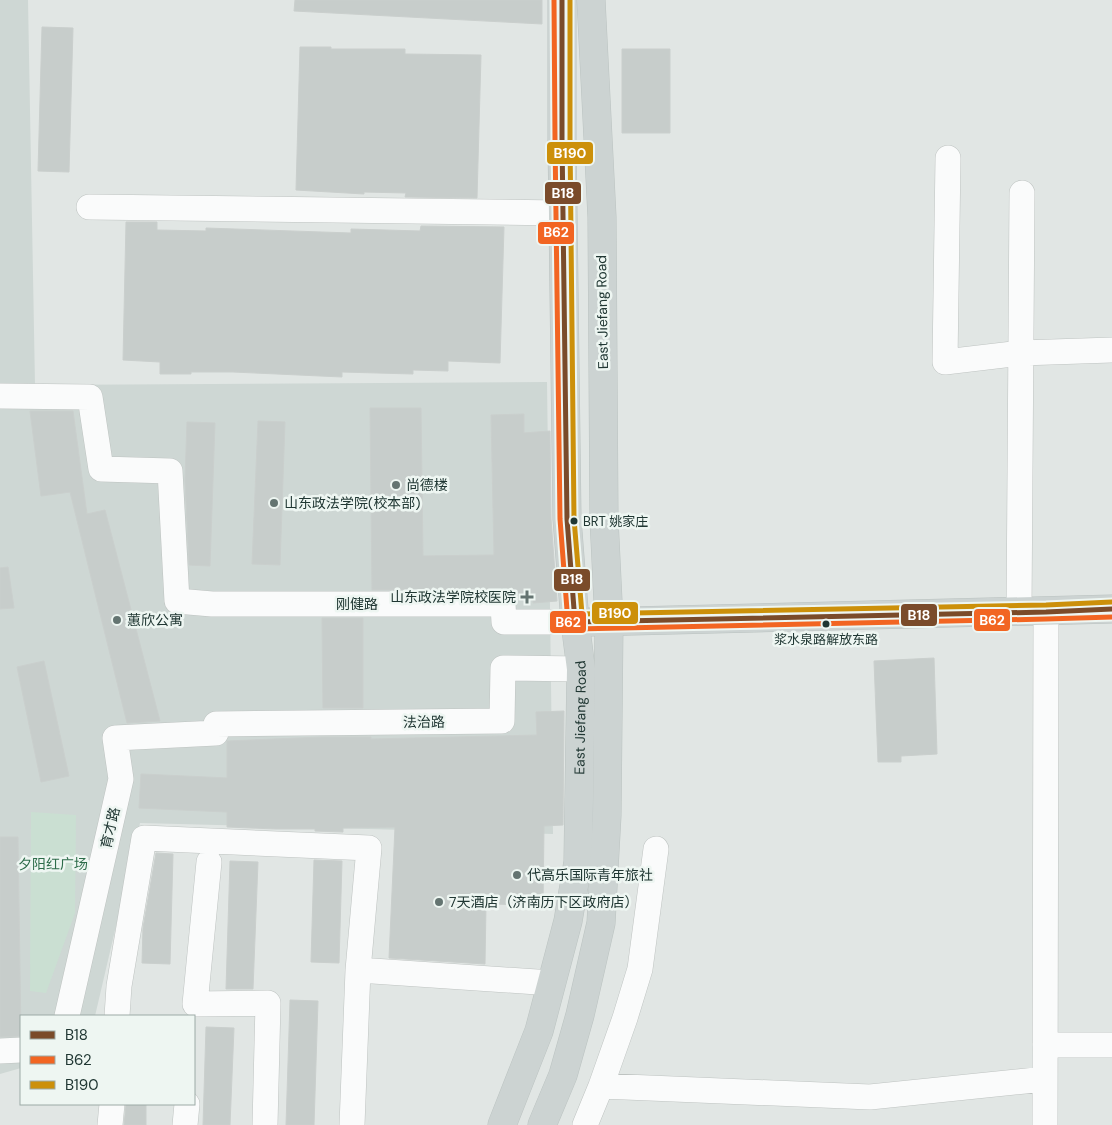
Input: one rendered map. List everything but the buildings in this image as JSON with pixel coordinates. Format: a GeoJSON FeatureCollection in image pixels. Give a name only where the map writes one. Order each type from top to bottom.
{"type":"FeatureCollection","features":[{"type":"Feature","properties":{"kind":"main road","name":"East Jiefang Road"},"geometry":{"type":"LineString","coordinates":[[502,1125],[539,1031],[568,921],[578,862],[581,669],[575,622],[567,519],[562,0]]}},
{"type":"Feature","properties":{"kind":"main road","name":"East Jiefang Road"},"geometry":{"type":"LineString","coordinates":[[542,1125],[563,1075],[580,1015],[601,923],[607,815],[609,622],[604,519],[602,217],[591,0]]}},
{"type":"Feature","properties":{"kind":"main road"},"geometry":{"type":"LineString","coordinates":[[575,622],[1112,609]]}},
{"type":"Feature","properties":{"kind":"street"},"geometry":{"type":"LineString","coordinates":[[948,158],[945,362],[1021,353],[1112,350]]}},
{"type":"Feature","properties":{"kind":"street"},"geometry":{"type":"LineString","coordinates":[[1020,612],[1022,193]]}},
{"type":"Feature","properties":{"kind":"street"},"geometry":{"type":"LineString","coordinates":[[88,207],[563,212]]}},
{"type":"Feature","properties":{"kind":"street","name":"刚健路"},"geometry":{"type":"LineString","coordinates":[[0,396],[90,397],[101,468],[170,471],[177,601],[212,604],[503,604],[504,622],[575,622]]}},
{"type":"Feature","properties":{"kind":"street"},"geometry":{"type":"LineString","coordinates":[[1045,1125],[1046,612]]}},
{"type":"Feature","properties":{"kind":"street","name":"法治路"},"geometry":{"type":"LineString","coordinates":[[216,729],[502,721],[503,668],[581,669]]}},
{"type":"Feature","properties":{"kind":"street","name":"育才路"},"geometry":{"type":"LineString","coordinates":[[67,1015],[121,779],[115,738],[216,729]]}},
{"type":"Feature","properties":{"kind":"street"},"geometry":{"type":"LineString","coordinates":[[117,1015],[118,986],[144,838],[369,848],[358,970],[352,1125]]}},
{"type":"Feature","properties":{"kind":"street"},"geometry":{"type":"LineString","coordinates":[[585,1125],[625,1018],[640,969],[656,849]]}},
{"type":"Feature","properties":{"kind":"street"},"geometry":{"type":"LineString","coordinates":[[209,862],[195,1013],[268,1003],[265,1125]]}},
{"type":"Feature","properties":{"kind":"street"},"geometry":{"type":"LineString","coordinates":[[358,970],[552,984]]}},
{"type":"Feature","properties":{"kind":"street"},"geometry":{"type":"LineString","coordinates":[[1045,1045],[1112,1045]]}},
{"type":"Feature","properties":{"kind":"street"},"geometry":{"type":"LineString","coordinates":[[0,1051],[20,1050]]}},
{"type":"Feature","properties":{"kind":"street"},"geometry":{"type":"LineString","coordinates":[[601,1086],[870,1097],[1045,1079]]}},
{"type":"Feature","properties":{"kind":"street"},"geometry":{"type":"LineString","coordinates":[[110,1125],[112,1105]]}},
{"type":"Feature","properties":{"kind":"street"},"geometry":{"type":"LineString","coordinates":[[185,1125],[187,1105]]}},
{"type":"Feature","properties":{"kind":"shaded area","name":"山东政法学院(校本部)"},"geometry":{"type":"Polygon","coordinates":[[[0,0],[28,0],[35,385],[547,382],[553,834],[140,823],[95,1015],[20,1015],[20,1068],[0,1074],[0,0]]]}},
{"type":"Feature","properties":{"kind":"green space","name":"夕阳红广场"},"geometry":{"type":"Polygon","coordinates":[[[31,812],[76,815],[75,913],[46,993],[30,991],[31,812]]]}},
{"type":"Feature","properties":{"kind":"transit line","name":"B62"},"geometry":{"type":"LineString","coordinates":[[554,0],[560,519],[568,623],[570,627],[575,629],[1112,617]]}},
{"type":"Feature","properties":{"kind":"transit line","name":"B18"},"geometry":{"type":"LineString","coordinates":[[562,0],[567,519],[575,622],[1112,609]]}},
{"type":"Feature","properties":{"kind":"transit line","name":"B190"},"geometry":{"type":"LineString","coordinates":[[570,0],[574,519],[582,614],[1046,605],[1112,602]]}},
{"type":"Feature","properties":{"kind":"place","name":"尚德楼"},"geometry":{"type":"Point","coordinates":[396,485]}},
{"type":"Feature","properties":{"kind":"place","name":"山东政法学院(校本部)"},"geometry":{"type":"Point","coordinates":[274,503]}},
{"type":"Feature","properties":{"kind":"place","name":"BRT 姚家庄"},"geometry":{"type":"Point","coordinates":[574,521]}},
{"type":"Feature","properties":{"kind":"place","name":"山东政法学院校医院"},"geometry":{"type":"Point","coordinates":[527,597]}},
{"type":"Feature","properties":{"kind":"place","name":"蕙欣公寓"},"geometry":{"type":"Point","coordinates":[117,620]}},
{"type":"Feature","properties":{"kind":"place","name":"浆水泉路解放东路"},"geometry":{"type":"Point","coordinates":[826,624]}},
{"type":"Feature","properties":{"kind":"place","name":"代高乐国际青年旅社"},"geometry":{"type":"Point","coordinates":[517,875]}},
{"type":"Feature","properties":{"kind":"place","name":"7天酒店（济南历下区政府店）"},"geometry":{"type":"Point","coordinates":[439,902]}}]}
